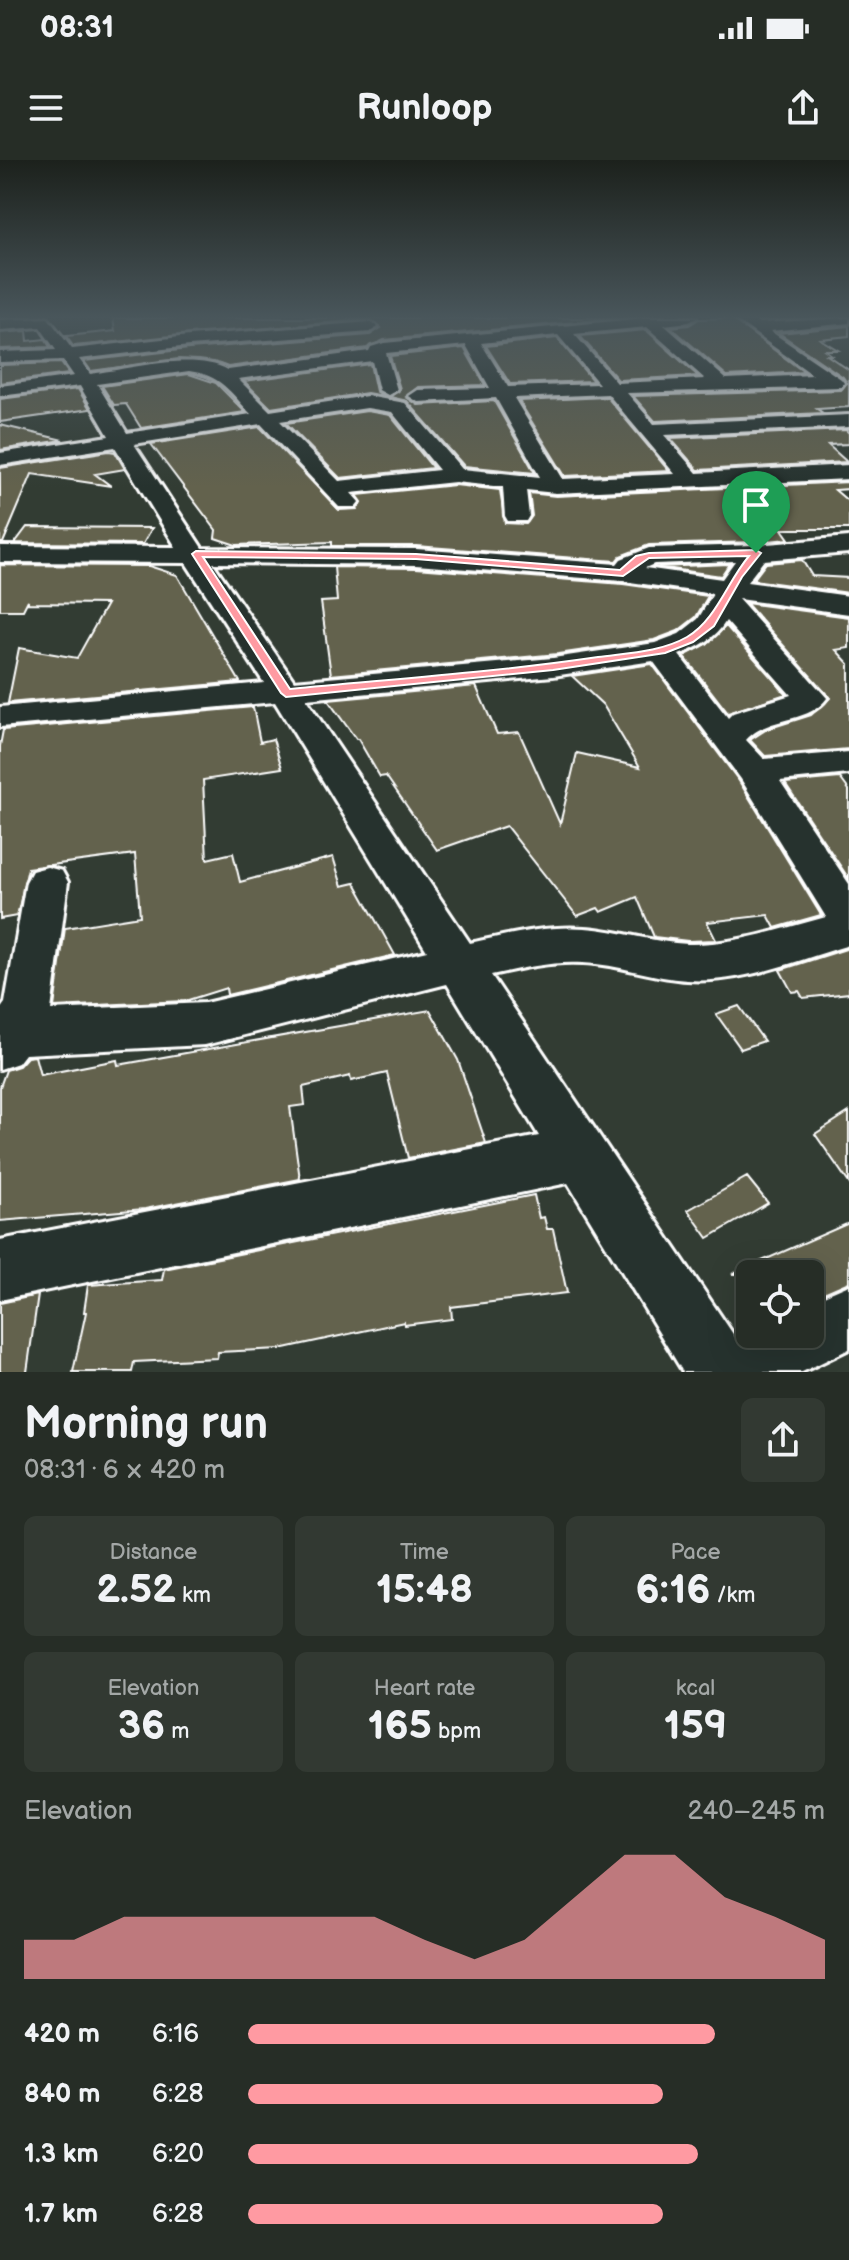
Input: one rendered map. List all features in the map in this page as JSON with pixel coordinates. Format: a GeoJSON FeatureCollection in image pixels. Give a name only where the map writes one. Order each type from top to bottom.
{"type":"FeatureCollection","features":[{"type":"Feature","properties":{"kind":"street"},"geometry":{"type":"LineString","coordinates":[[81,375],[154,495],[286,693],[720,1372]]}},
{"type":"Feature","properties":{"kind":"street"},"geometry":{"type":"LineString","coordinates":[[37,405],[90,388],[150,375]]}},
{"type":"Feature","properties":{"kind":"street"},"geometry":{"type":"LineString","coordinates":[[225,376],[235,375]]}},
{"type":"Feature","properties":{"kind":"street"},"geometry":{"type":"LineString","coordinates":[[385,375],[393,398],[455,475]]}},
{"type":"Feature","properties":{"kind":"street"},"geometry":{"type":"LineString","coordinates":[[491,375],[556,486]]}},
{"type":"Feature","properties":{"kind":"street"},"geometry":{"type":"LineString","coordinates":[[602,375],[691,479]]}},
{"type":"Feature","properties":{"kind":"street"},"geometry":{"type":"LineString","coordinates":[[710,375],[721,384]]}},
{"type":"Feature","properties":{"kind":"street"},"geometry":{"type":"LineString","coordinates":[[823,375],[849,392]]}},
{"type":"Feature","properties":{"kind":"street"},"geometry":{"type":"LineString","coordinates":[[225,376],[341,495],[455,475],[556,486],[849,472]]}},
{"type":"Feature","properties":{"kind":"street"},"geometry":{"type":"LineString","coordinates":[[0,459],[393,398],[831,380]]}},
{"type":"Feature","properties":{"kind":"street"},"geometry":{"type":"LineString","coordinates":[[0,391],[90,388]]}},
{"type":"Feature","properties":{"kind":"street"},"geometry":{"type":"LineString","coordinates":[[649,430],[849,421]]}},
{"type":"Feature","properties":{"kind":"street"},"geometry":{"type":"LineString","coordinates":[[514,482],[517,516]]}},
{"type":"Feature","properties":{"kind":"street"},"geometry":{"type":"LineString","coordinates":[[0,554],[196,554],[280,545],[623,573],[728,594],[849,605]]}},
{"type":"Feature","properties":{"kind":"street"},"geometry":{"type":"LineString","coordinates":[[623,573],[640,558],[649,556],[756,553],[849,545]]}},
{"type":"Feature","properties":{"kind":"street"},"geometry":{"type":"LineString","coordinates":[[0,717],[553,667],[661,651],[690,640],[710,624],[756,553]]}},
{"type":"Feature","properties":{"kind":"street"},"geometry":{"type":"LineString","coordinates":[[727,740],[745,720],[790,708],[811,698],[728,594]]}},
{"type":"Feature","properties":{"kind":"street"},"geometry":{"type":"LineString","coordinates":[[661,651],[727,740],[755,772],[849,918]]}},
{"type":"Feature","properties":{"kind":"street"},"geometry":{"type":"LineString","coordinates":[[755,772],[849,763]]}},
{"type":"Feature","properties":{"kind":"street"},"geometry":{"type":"LineString","coordinates":[[4,1039],[28,1009],[47,882]]}},
{"type":"Feature","properties":{"kind":"street"},"geometry":{"type":"LineString","coordinates":[[4,1039],[205,1024],[537,947],[584,945],[687,962],[755,954],[849,928]]}},
{"type":"Feature","properties":{"kind":"street"},"geometry":{"type":"LineString","coordinates":[[0,1270],[580,1154]]}},
{"type":"Feature","properties":{"kind":"street"},"geometry":{"type":"LineString","coordinates":[[733,1372],[849,1316]]}},
{"type":"Feature","properties":{"kind":"building"},"geometry":{"type":"Polygon","coordinates":[[[0,375],[65,375],[0,383],[0,375]]]}},
{"type":"Feature","properties":{"kind":"building"},"geometry":{"type":"Polygon","coordinates":[[[191,375],[216,383],[245,412],[141,428],[126,404],[114,405],[102,386],[191,375]]]}},
{"type":"Feature","properties":{"kind":"building"},"geometry":{"type":"Polygon","coordinates":[[[292,375],[372,375],[376,391],[384,396],[367,393],[271,408],[244,381],[292,375]]]}},
{"type":"Feature","properties":{"kind":"building"},"geometry":{"type":"Polygon","coordinates":[[[396,375],[479,375],[485,385],[418,387],[406,397],[418,405],[494,401],[535,473],[464,466],[407,401],[390,397],[400,389],[396,375]]]}},
{"type":"Feature","properties":{"kind":"building"},"geometry":{"type":"Polygon","coordinates":[[[504,375],[588,375],[593,381],[510,384],[504,375]]]}},
{"type":"Feature","properties":{"kind":"building"},"geometry":{"type":"Polygon","coordinates":[[[613,375],[698,376],[618,380],[613,375]]]}},
{"type":"Feature","properties":{"kind":"building"},"geometry":{"type":"Polygon","coordinates":[[[839,375],[849,375],[849,407],[817,409],[823,413],[655,421],[633,396],[841,390],[847,383],[839,375]]]}},
{"type":"Feature","properties":{"kind":"building"},"geometry":{"type":"Polygon","coordinates":[[[78,389],[90,409],[0,422],[0,399],[78,389]]]}},
{"type":"Feature","properties":{"kind":"building"},"geometry":{"type":"Polygon","coordinates":[[[607,397],[669,471],[565,476],[519,401],[607,397]]]}},
{"type":"Feature","properties":{"kind":"building"},"geometry":{"type":"Polygon","coordinates":[[[367,411],[390,415],[433,468],[340,478],[286,423],[367,411]]]}},
{"type":"Feature","properties":{"kind":"building"},"geometry":{"type":"Polygon","coordinates":[[[0,425],[63,440],[0,450],[0,425]]]}},
{"type":"Feature","properties":{"kind":"building"},"geometry":{"type":"Polygon","coordinates":[[[260,427],[339,510],[357,509],[362,502],[357,495],[455,485],[500,490],[505,523],[526,524],[532,516],[529,493],[556,496],[849,482],[849,489],[835,490],[849,502],[849,529],[782,529],[789,539],[756,542],[649,545],[620,556],[616,561],[416,546],[332,546],[332,542],[236,545],[215,538],[216,530],[151,444],[260,427]]]}},
{"type":"Feature","properties":{"kind":"building"},"geometry":{"type":"Polygon","coordinates":[[[846,430],[849,444],[828,445],[847,462],[698,470],[670,438],[846,430]]]}},
{"type":"Feature","properties":{"kind":"building"},"geometry":{"type":"Polygon","coordinates":[[[115,452],[125,469],[95,474],[111,486],[32,474],[3,543],[0,543],[0,468],[115,452]]]}},
{"type":"Feature","properties":{"kind":"building"},"geometry":{"type":"Polygon","coordinates":[[[27,527],[152,528],[143,544],[15,543],[27,527]]]}},
{"type":"Feature","properties":{"kind":"building"},"geometry":{"type":"Polygon","coordinates":[[[802,560],[812,576],[849,578],[849,593],[753,580],[766,563],[802,560]]]}},
{"type":"Feature","properties":{"kind":"building"},"geometry":{"type":"Polygon","coordinates":[[[729,564],[721,576],[658,567],[729,564]]]}},
{"type":"Feature","properties":{"kind":"building"},"geometry":{"type":"Polygon","coordinates":[[[0,565],[149,566],[177,575],[240,682],[8,703],[19,648],[77,658],[107,604],[28,603],[28,600],[23,610],[0,610],[0,565]]]}},
{"type":"Feature","properties":{"kind":"building"},"geometry":{"type":"Polygon","coordinates":[[[334,567],[416,568],[623,584],[708,596],[696,617],[678,631],[654,640],[558,654],[331,675],[321,602],[337,601],[334,567]]]}},
{"type":"Feature","properties":{"kind":"building"},"geometry":{"type":"Polygon","coordinates":[[[746,603],[849,617],[849,648],[836,650],[849,664],[849,749],[765,756],[750,740],[767,729],[811,715],[830,698],[746,603]]]}},
{"type":"Feature","properties":{"kind":"building"},"geometry":{"type":"Polygon","coordinates":[[[726,626],[786,694],[728,713],[684,656],[707,644],[726,626]]]}},
{"type":"Feature","properties":{"kind":"building"},"geometry":{"type":"Polygon","coordinates":[[[652,664],[739,781],[821,915],[775,928],[768,915],[707,922],[716,940],[688,941],[654,937],[637,897],[601,912],[598,908],[577,916],[506,826],[437,850],[386,776],[380,777],[358,739],[328,700],[476,686],[497,734],[519,732],[560,824],[577,753],[640,767],[603,705],[572,676],[652,664]]]}},
{"type":"Feature","properties":{"kind":"building"},"geometry":{"type":"Polygon","coordinates":[[[253,707],[260,742],[273,739],[282,768],[203,780],[207,859],[233,853],[240,882],[333,857],[342,886],[355,883],[395,955],[227,995],[226,988],[185,1001],[54,1007],[65,928],[140,916],[135,854],[28,868],[17,916],[0,919],[0,746],[3,730],[253,707]]]}},
{"type":"Feature","properties":{"kind":"building"},"geometry":{"type":"Polygon","coordinates":[[[840,778],[849,790],[849,879],[785,783],[840,778]]]}},
{"type":"Feature","properties":{"kind":"building"},"geometry":{"type":"Polygon","coordinates":[[[849,948],[849,993],[803,998],[799,991],[792,992],[780,970],[849,948]]]}},
{"type":"Feature","properties":{"kind":"building"},"geometry":{"type":"Polygon","coordinates":[[[739,1006],[764,1041],[741,1049],[716,1014],[739,1006]]]}},
{"type":"Feature","properties":{"kind":"building"},"geometry":{"type":"Polygon","coordinates":[[[430,1010],[458,1060],[486,1143],[408,1158],[387,1073],[351,1081],[350,1076],[303,1087],[305,1105],[290,1107],[300,1179],[145,1209],[0,1221],[0,1087],[6,1070],[19,1066],[27,1057],[35,1056],[40,1075],[117,1060],[118,1065],[430,1010]]]}},
{"type":"Feature","properties":{"kind":"building"},"geometry":{"type":"Polygon","coordinates":[[[849,1112],[849,1183],[815,1134],[849,1112]]]}},
{"type":"Feature","properties":{"kind":"building"},"geometry":{"type":"Polygon","coordinates":[[[747,1177],[768,1203],[708,1238],[688,1210],[747,1177]]]}},
{"type":"Feature","properties":{"kind":"building"},"geometry":{"type":"Polygon","coordinates":[[[534,1195],[539,1218],[544,1217],[547,1229],[553,1229],[567,1293],[451,1307],[452,1319],[404,1325],[404,1322],[280,1349],[218,1352],[217,1358],[134,1362],[132,1372],[73,1372],[86,1312],[88,1285],[162,1280],[164,1269],[534,1195]]]}},
{"type":"Feature","properties":{"kind":"building"},"geometry":{"type":"Polygon","coordinates":[[[849,1223],[849,1282],[824,1293],[824,1260],[764,1260],[849,1223]]]}},
{"type":"Feature","properties":{"kind":"building"},"geometry":{"type":"Polygon","coordinates":[[[38,1295],[27,1372],[0,1372],[0,1303],[38,1295]]]}},
{"type":"Feature","properties":{"kind":"route"},"geometry":{"type":"LineString","coordinates":[[756,553],[737,576],[710,624],[678,646],[553,667],[286,693],[196,554],[416,557],[623,573],[640,558],[649,556],[756,553]]}}]}
